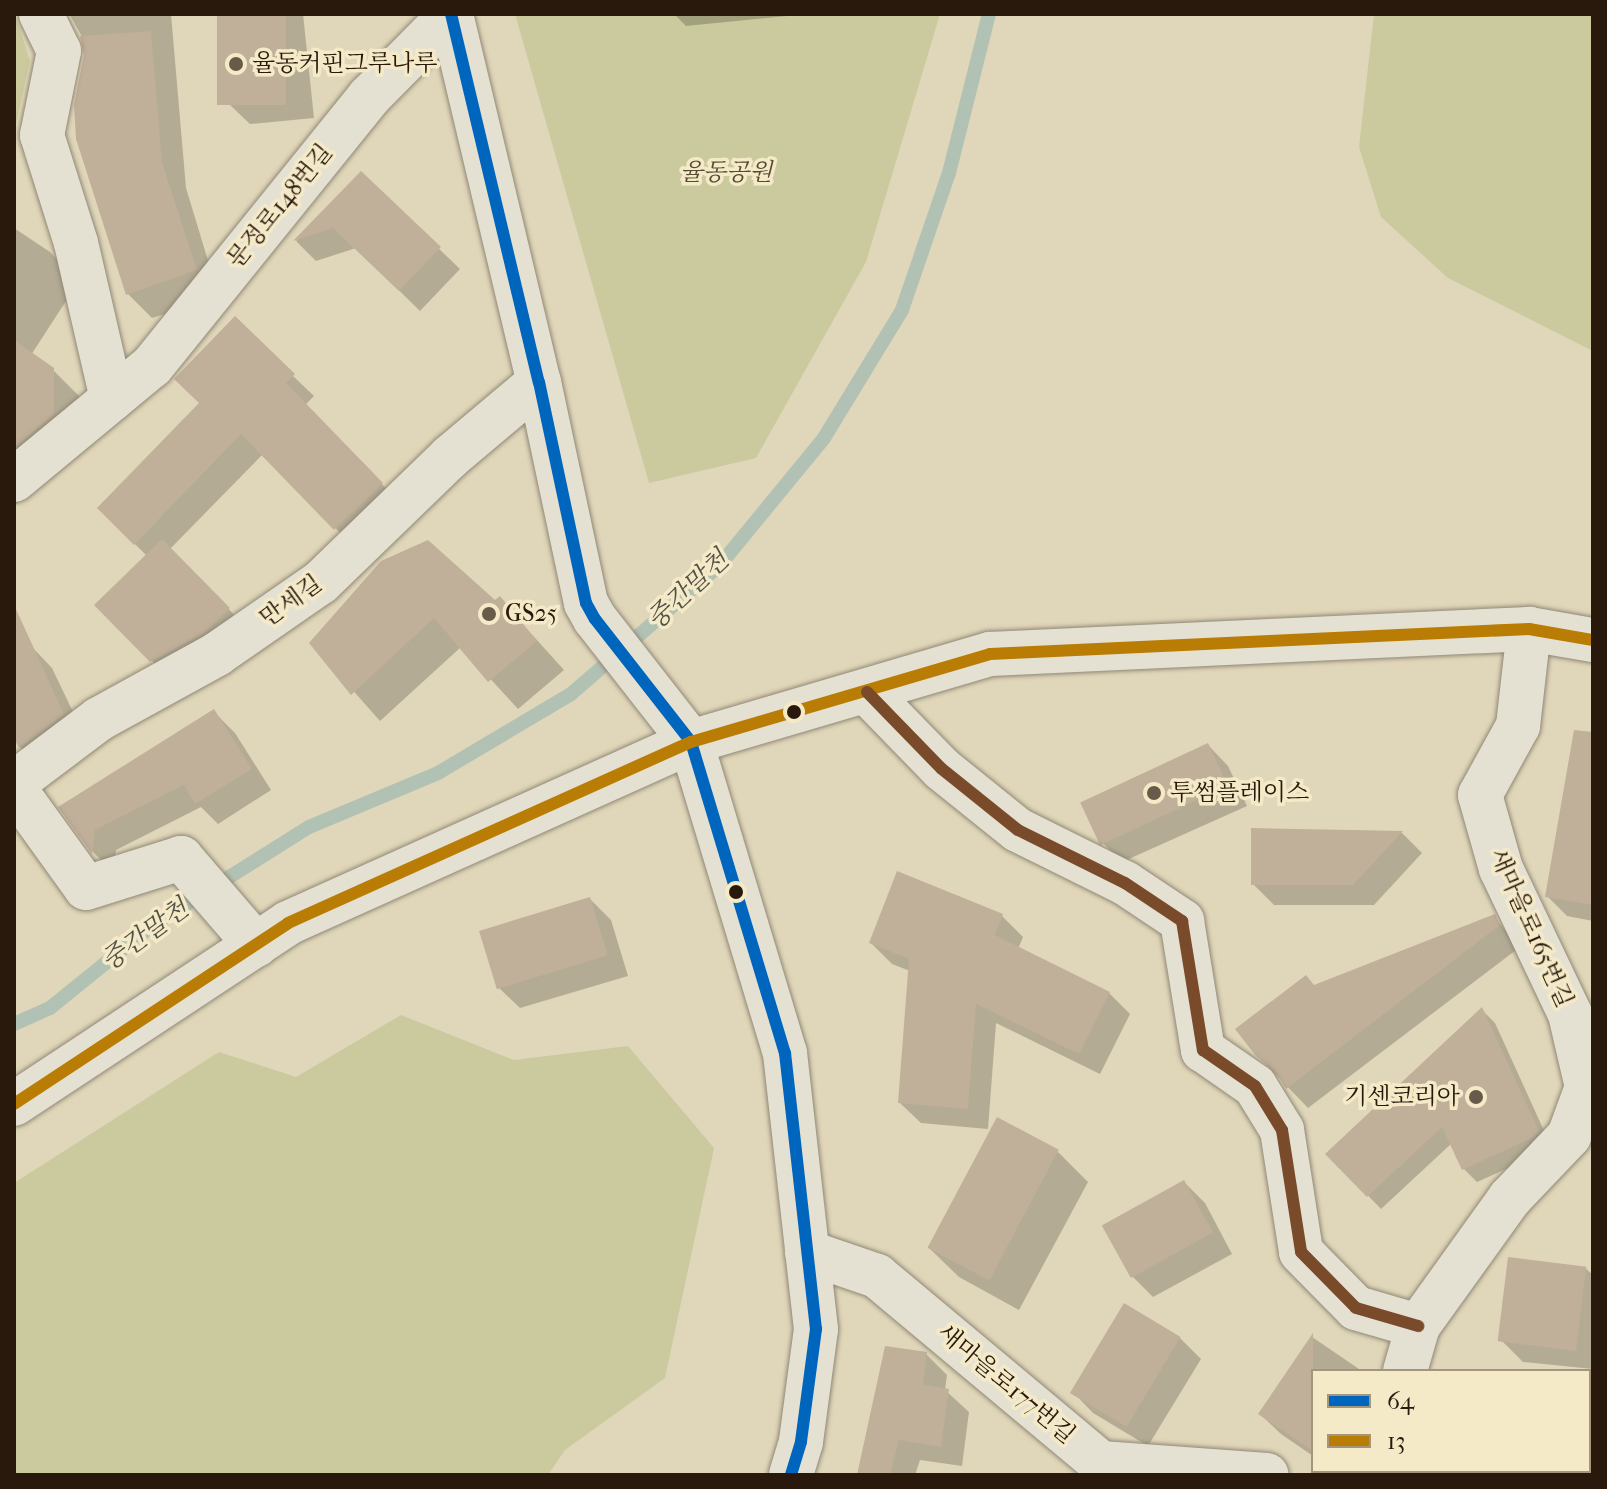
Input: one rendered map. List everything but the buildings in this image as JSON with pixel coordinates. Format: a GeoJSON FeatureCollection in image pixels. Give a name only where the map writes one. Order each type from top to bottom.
{"type":"FeatureCollection","features":[{"type":"Feature","properties":{"kind":"street"},"geometry":{"type":"LineString","coordinates":[[41,14],[59,51],[42,135],[76,243],[112,399]]}},
{"type":"Feature","properties":{"kind":"street"},"geometry":{"type":"LineString","coordinates":[[451,14],[539,382],[586,603],[595,619],[691,742],[785,1053],[816,1329],[801,1442],[791,1475]]}},
{"type":"Feature","properties":{"kind":"street","name":"문정로148번길"},"geometry":{"type":"LineString","coordinates":[[14,480],[152,366],[369,97],[451,14]]}},
{"type":"Feature","properties":{"kind":"street","name":"만세길"},"geometry":{"type":"LineString","coordinates":[[14,785],[99,719],[217,654],[321,582],[450,457],[539,382]]}},
{"type":"Feature","properties":{"kind":"street"},"geometry":{"type":"LineString","coordinates":[[14,1104],[242,929],[288,923],[691,742],[990,654],[1529,629],[1593,640]]}},
{"type":"Feature","properties":{"kind":"street","name":"새마을로165번길"},"geometry":{"type":"LineString","coordinates":[[1406,1369],[1418,1326],[1510,1198],[1569,1136],[1587,1087],[1570,1014],[1501,869],[1480,795],[1518,726],[1529,629]]}},
{"type":"Feature","properties":{"kind":"street"},"geometry":{"type":"LineString","coordinates":[[867,692],[942,769],[1018,830],[1125,883],[1182,921],[1203,1050],[1255,1086],[1282,1130],[1301,1252],[1356,1308],[1418,1326]]}},
{"type":"Feature","properties":{"kind":"street"},"geometry":{"type":"LineString","coordinates":[[14,785],[86,888],[181,858],[242,929]]}},
{"type":"Feature","properties":{"kind":"street","name":"새마을로177번길"},"geometry":{"type":"LineString","coordinates":[[807,1252],[877,1276],[1101,1463],[1267,1475]]}},
{"type":"Feature","properties":{"kind":"green space"},"geometry":{"type":"Polygon","coordinates":[[[14,14],[30,61],[14,133],[14,14]]]}},
{"type":"Feature","properties":{"kind":"green space","name":"율동공원"},"geometry":{"type":"Polygon","coordinates":[[[515,14],[940,14],[866,262],[756,458],[649,483],[515,14]]]}},
{"type":"Feature","properties":{"kind":"green space"},"geometry":{"type":"Polygon","coordinates":[[[1374,14],[1593,14],[1593,351],[1448,278],[1381,217],[1359,147],[1374,14]]]}},
{"type":"Feature","properties":{"kind":"green space"},"geometry":{"type":"Polygon","coordinates":[[[401,1015],[514,1060],[628,1046],[714,1148],[665,1378],[565,1450],[548,1475],[14,1475],[14,1183],[219,1052],[296,1077],[401,1015]]]}},
{"type":"Feature","properties":{"kind":"waterway","name":"중간말천"},"geometry":{"type":"LineString","coordinates":[[14,1024],[50,1008],[150,927],[309,827],[438,773],[571,694],[719,566],[824,438],[902,310],[949,173],[989,14]]}},
{"type":"Feature","properties":{"kind":"transit line","name":"64"},"geometry":{"type":"LineString","coordinates":[[451,14],[539,382],[586,603],[595,619],[691,742],[785,1053],[816,1329],[801,1442],[791,1475]]}},
{"type":"Feature","properties":{"kind":"transit line","name":"13"},"geometry":{"type":"LineString","coordinates":[[14,1104],[288,923],[691,742],[990,654],[1529,629],[1593,640]]}},
{"type":"Feature","properties":{"kind":"transit line"},"geometry":{"type":"LineString","coordinates":[[867,692],[942,769],[1018,830],[1125,883],[1182,921],[1203,1050],[1255,1086],[1282,1130],[1301,1252],[1356,1308],[1418,1326]]}},
{"type":"Feature","properties":{"kind":"place","name":"율동커핀그루나루"},"geometry":{"type":"Point","coordinates":[236,64]}},
{"type":"Feature","properties":{"kind":"place","name":"GS25"},"geometry":{"type":"Point","coordinates":[489,614]}},
{"type":"Feature","properties":{"kind":"place","name":"투썸플레이스"},"geometry":{"type":"Point","coordinates":[1154,793]}},
{"type":"Feature","properties":{"kind":"place","name":"기센코리아"},"geometry":{"type":"Point","coordinates":[1476,1097]}}]}
